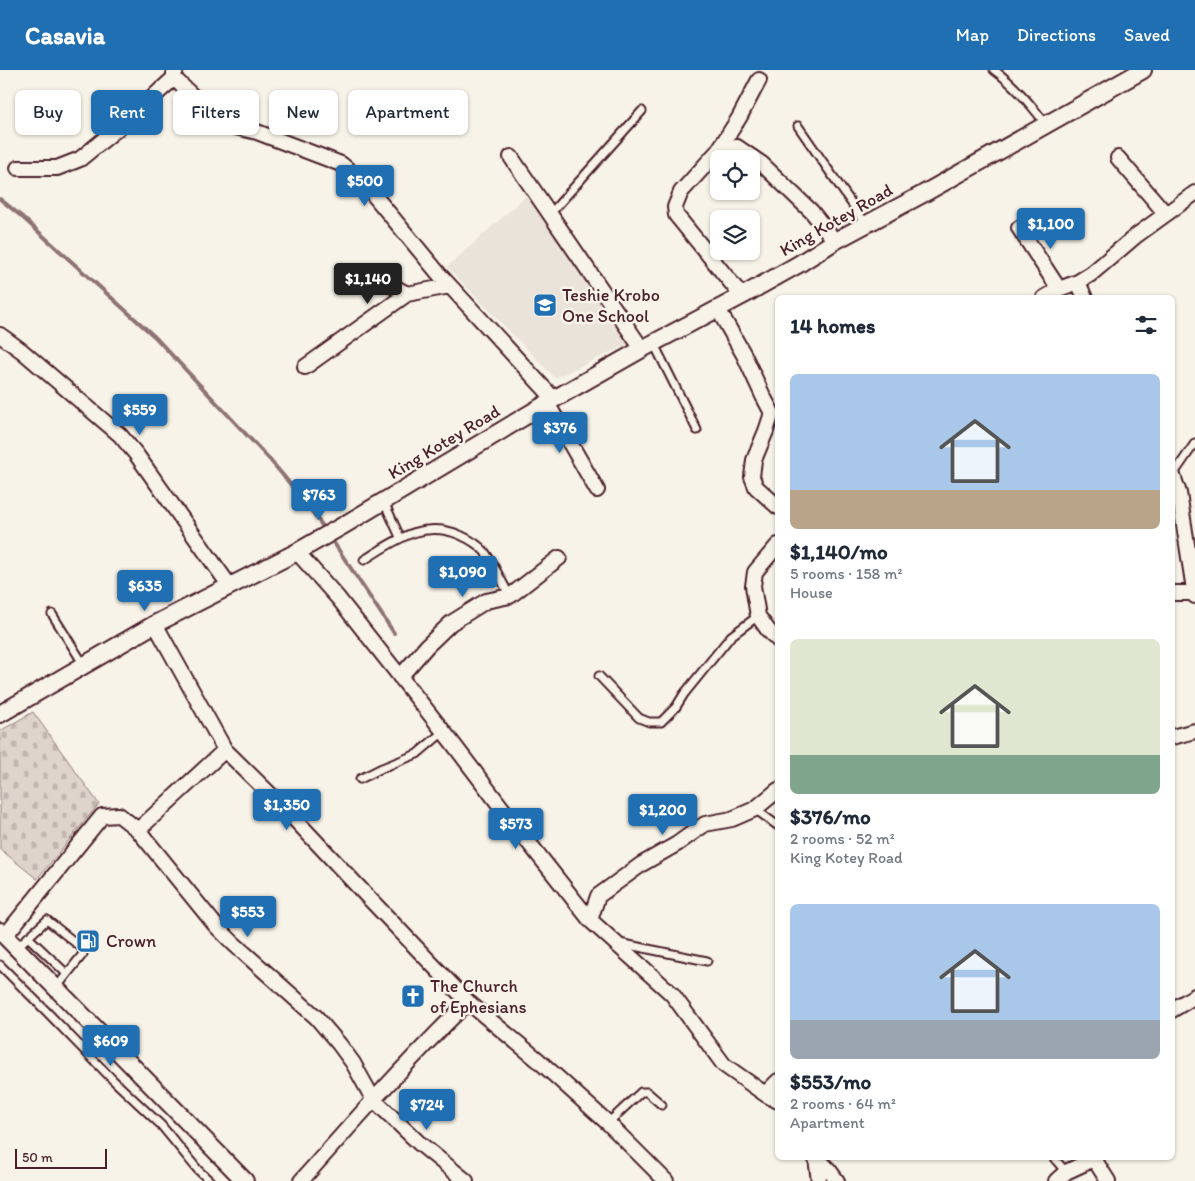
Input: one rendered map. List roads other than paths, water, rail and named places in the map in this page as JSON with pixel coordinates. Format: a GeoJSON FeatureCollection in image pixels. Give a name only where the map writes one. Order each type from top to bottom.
{"type":"FeatureCollection","features":[{"type":"Feature","properties":{"kind":"street","name":"King Kotey Road"},"geometry":{"type":"LineString","coordinates":[[0,714],[155,624],[344,525],[550,401],[742,296],[866,224],[884,216],[1143,70]]}},
{"type":"Feature","properties":{"kind":"street"},"geometry":{"type":"LineString","coordinates":[[18,168],[57,168],[80,159],[123,124],[172,73],[221,122],[257,132],[341,164],[364,182],[438,274],[550,401],[597,490]]}},
{"type":"Feature","properties":{"kind":"street"},"geometry":{"type":"LineString","coordinates":[[719,150],[739,118],[759,80]]}},
{"type":"Feature","properties":{"kind":"street"},"geometry":{"type":"LineString","coordinates":[[721,150],[737,147],[741,150]]}},
{"type":"Feature","properties":{"kind":"street"},"geometry":{"type":"LineString","coordinates":[[511,156],[550,214],[648,346]]}},
{"type":"Feature","properties":{"kind":"street"},"geometry":{"type":"LineString","coordinates":[[1118,158],[1166,214]]}},
{"type":"Feature","properties":{"kind":"street"},"geometry":{"type":"LineString","coordinates":[[710,160],[681,192],[675,207],[676,215],[742,296]]}},
{"type":"Feature","properties":{"kind":"street"},"geometry":{"type":"LineString","coordinates":[[760,163],[812,212],[836,241]]}},
{"type":"Feature","properties":{"kind":"street"},"geometry":{"type":"LineString","coordinates":[[1049,295],[1091,274],[1136,234],[1195,193]]}},
{"type":"Feature","properties":{"kind":"street"},"geometry":{"type":"LineString","coordinates":[[1019,228],[1059,289]]}},
{"type":"Feature","properties":{"kind":"street"},"geometry":{"type":"LineString","coordinates":[[368,272],[407,294]]}},
{"type":"Feature","properties":{"kind":"street"},"geometry":{"type":"LineString","coordinates":[[1078,282],[1084,295]]}},
{"type":"Feature","properties":{"kind":"street"},"geometry":{"type":"LineString","coordinates":[[305,367],[407,294],[450,286]]}},
{"type":"Feature","properties":{"kind":"street"},"geometry":{"type":"LineString","coordinates":[[718,309],[744,355],[762,396],[772,413],[754,460],[752,477],[756,487],[775,504]]}},
{"type":"Feature","properties":{"kind":"street"},"geometry":{"type":"LineString","coordinates":[[0,335],[22,351],[120,435],[136,454],[229,585]]}},
{"type":"Feature","properties":{"kind":"street"},"geometry":{"type":"LineString","coordinates":[[1175,482],[1195,594],[1175,593]]}},
{"type":"Feature","properties":{"kind":"street"},"geometry":{"type":"LineString","coordinates":[[303,548],[338,598],[590,920],[672,994],[724,1065],[775,1099]]}},
{"type":"Feature","properties":{"kind":"street"},"geometry":{"type":"LineString","coordinates":[[775,549],[755,572],[753,586],[758,616],[775,637]]}},
{"type":"Feature","properties":{"kind":"street"},"geometry":{"type":"LineString","coordinates":[[400,677],[427,646],[451,623],[486,601],[510,596],[558,558]]}},
{"type":"Feature","properties":{"kind":"street"},"geometry":{"type":"LineString","coordinates":[[155,624],[225,750],[288,812],[468,1002],[538,1060],[608,1123],[666,1181]]}},
{"type":"Feature","properties":{"kind":"street"},"geometry":{"type":"LineString","coordinates":[[1175,736],[1195,731]]}},
{"type":"Feature","properties":{"kind":"street"},"geometry":{"type":"LineString","coordinates":[[138,830],[225,750]]}},
{"type":"Feature","properties":{"kind":"street"},"geometry":{"type":"LineString","coordinates":[[590,920],[598,896],[642,864],[677,844],[705,824],[732,819],[755,809],[775,792]]}},
{"type":"Feature","properties":{"kind":"street"},"geometry":{"type":"LineString","coordinates":[[245,1181],[56,988],[22,942],[2,933],[102,816],[119,815],[138,830],[216,926],[316,1017],[353,1063],[373,1099],[419,1143],[466,1181]]}},
{"type":"Feature","properties":{"kind":"street"},"geometry":{"type":"LineString","coordinates":[[1175,1008],[1195,996]]}},
{"type":"Feature","properties":{"kind":"street"},"geometry":{"type":"LineString","coordinates":[[301,1181],[373,1099],[468,1002]]}},
{"type":"Feature","properties":{"kind":"street"},"geometry":{"type":"LineString","coordinates":[[765,1094],[775,1084]]}},
{"type":"Feature","properties":{"kind":"street"},"geometry":{"type":"LineString","coordinates":[[816,1160],[819,1181]]}},
{"type":"Feature","properties":{"kind":"street"},"geometry":{"type":"LineString","coordinates":[[818,1160],[837,1181]]}},
{"type":"Feature","properties":{"kind":"street"},"geometry":{"type":"LineString","coordinates":[[1061,1176],[1090,1160]]}},
{"type":"Feature","properties":{"kind":"street"},"geometry":{"type":"LineString","coordinates":[[1095,1160],[1108,1181]]}},
{"type":"Feature","properties":{"kind":"lane"},"geometry":{"type":"LineString","coordinates":[[994,70],[1007,79],[1046,124]]}},
{"type":"Feature","properties":{"kind":"lane"},"geometry":{"type":"LineString","coordinates":[[550,214],[642,111]]}},
{"type":"Feature","properties":{"kind":"lane"},"geometry":{"type":"LineString","coordinates":[[798,126],[866,224]]}},
{"type":"Feature","properties":{"kind":"lane"},"geometry":{"type":"LineString","coordinates":[[648,346],[698,430]]}},
{"type":"Feature","properties":{"kind":"lane"},"geometry":{"type":"LineString","coordinates":[[1175,471],[1195,443]]}},
{"type":"Feature","properties":{"kind":"lane"},"geometry":{"type":"LineString","coordinates":[[384,502],[400,537]]}},
{"type":"Feature","properties":{"kind":"lane"},"geometry":{"type":"LineString","coordinates":[[364,560],[400,537],[426,529],[452,532],[469,540],[484,551],[510,596]]}},
{"type":"Feature","properties":{"kind":"lane"},"geometry":{"type":"LineString","coordinates":[[52,614],[84,665]]}},
{"type":"Feature","properties":{"kind":"lane"},"geometry":{"type":"LineString","coordinates":[[599,676],[639,718],[649,722],[661,722],[676,707],[684,694],[731,636],[758,616]]}},
{"type":"Feature","properties":{"kind":"lane"},"geometry":{"type":"LineString","coordinates":[[360,780],[382,768],[417,754],[443,732]]}},
{"type":"Feature","properties":{"kind":"lane"},"geometry":{"type":"LineString","coordinates":[[755,809],[775,824]]}},
{"type":"Feature","properties":{"kind":"lane"},"geometry":{"type":"LineString","coordinates":[[56,988],[83,954],[82,948],[48,920],[22,942],[67,974]]}},
{"type":"Feature","properties":{"kind":"lane"},"geometry":{"type":"LineString","coordinates":[[616,943],[707,961]]}},
{"type":"Feature","properties":{"kind":"lane"},"geometry":{"type":"LineString","coordinates":[[0,965],[113,1080],[161,1125],[198,1170],[210,1181]]}},
{"type":"Feature","properties":{"kind":"lane"},"geometry":{"type":"LineString","coordinates":[[608,1123],[641,1092],[647,1092],[662,1105]]}},
{"type":"Feature","properties":{"kind":"lane"},"geometry":{"type":"LineString","coordinates":[[1055,1160],[1061,1176]]}},
{"type":"Feature","properties":{"kind":"waterway"},"geometry":{"type":"LineString","coordinates":[[0,199],[155,337],[271,461],[307,504],[326,531]]}},
{"type":"Feature","properties":{"kind":"waterway"},"geometry":{"type":"LineString","coordinates":[[330,537],[394,633]]}},
{"type":"Feature","properties":{"kind":"place","name":"Teshie Krobo One School"},"geometry":{"type":"Point","coordinates":[545,305]}},
{"type":"Feature","properties":{"kind":"place","name":"Crown"},"geometry":{"type":"Point","coordinates":[88,941]}},
{"type":"Feature","properties":{"kind":"place","name":"The Church of Ephesians"},"geometry":{"type":"Point","coordinates":[413,996]}}]}
